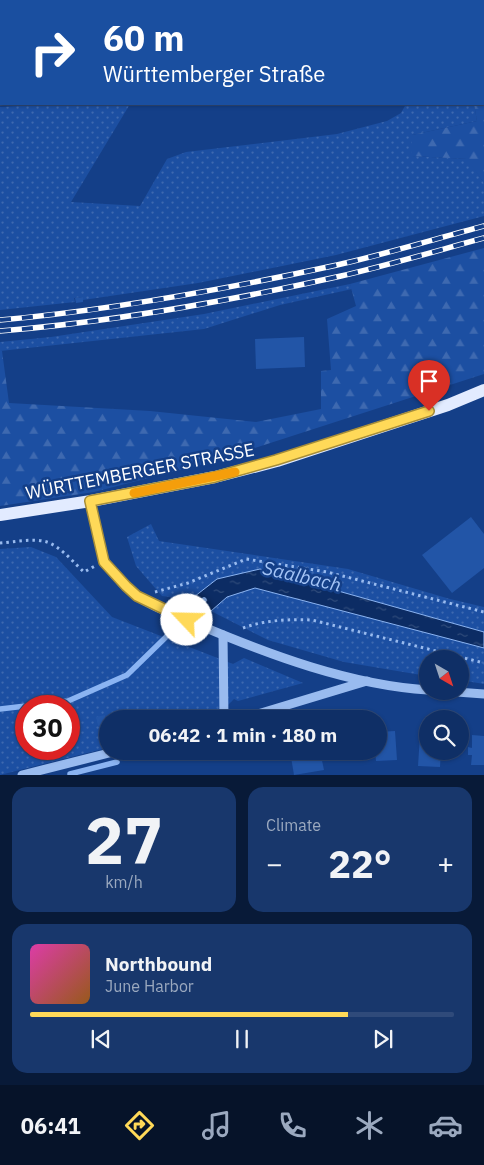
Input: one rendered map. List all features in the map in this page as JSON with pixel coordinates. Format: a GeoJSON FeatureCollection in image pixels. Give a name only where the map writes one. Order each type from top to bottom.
{"type":"FeatureCollection","features":[{"type":"Feature","properties":{"kind":"main road","name":"WÜRTTEMBERGER STRASSE"},"geometry":{"type":"LineString","coordinates":[[0,515],[90,501],[215,477],[268,463],[448,405],[484,390]]}},
{"type":"Feature","properties":{"kind":"street"},"geometry":{"type":"LineString","coordinates":[[90,501],[104,562],[137,596],[204,628],[298,663],[367,681],[419,689]]}},
{"type":"Feature","properties":{"kind":"street"},"geometry":{"type":"LineString","coordinates":[[223,635],[224,710]]}},
{"type":"Feature","properties":{"kind":"street"},"geometry":{"type":"LineString","coordinates":[[271,710],[367,681]]}},
{"type":"Feature","properties":{"kind":"street"},"geometry":{"type":"LineString","coordinates":[[469,693],[484,694]]}},
{"type":"Feature","properties":{"kind":"street"},"geometry":{"type":"LineString","coordinates":[[22,775],[99,756]]}},
{"type":"Feature","properties":{"kind":"path"},"geometry":{"type":"LineString","coordinates":[[0,543],[48,542],[63,552],[84,572],[104,562]]}},
{"type":"Feature","properties":{"kind":"path"},"geometry":{"type":"LineString","coordinates":[[137,596],[188,583],[246,559],[327,572],[484,612]]}},
{"type":"Feature","properties":{"kind":"path"},"geometry":{"type":"LineString","coordinates":[[223,635],[255,623],[292,619],[312,620],[484,663]]}},
{"type":"Feature","properties":{"kind":"green space"},"geometry":{"type":"Polygon","coordinates":[[[129,105],[71,202],[140,206],[167,159],[186,152],[337,134],[387,121],[401,113],[405,105],[474,105],[477,121],[412,135],[412,156],[468,159],[484,183],[484,216],[336,255],[198,283],[83,300],[83,297],[74,298],[75,302],[0,310],[0,107],[129,105]]]}},
{"type":"Feature","properties":{"kind":"green space"},"geometry":{"type":"Polygon","coordinates":[[[474,105],[484,105],[484,183],[467,159],[411,156],[412,135],[477,121],[474,105]]]}},
{"type":"Feature","properties":{"kind":"green space"},"geometry":{"type":"Polygon","coordinates":[[[484,248],[484,374],[211,462],[94,492],[0,506],[0,351],[2,351],[9,403],[150,411],[256,422],[321,409],[321,371],[331,370],[327,319],[356,306],[350,284],[484,248]]]}},
{"type":"Feature","properties":{"kind":"green space"},"geometry":{"type":"Polygon","coordinates":[[[350,284],[352,289],[280,305],[204,329],[0,351],[0,342],[51,337],[204,314],[350,284]]]}},
{"type":"Feature","properties":{"kind":"green space"},"geometry":{"type":"Polygon","coordinates":[[[151,524],[159,541],[348,569],[484,607],[484,632],[260,569],[217,579],[190,600],[162,596],[136,566],[127,537],[151,524]]]}},
{"type":"Feature","properties":{"kind":"green space"},"geometry":{"type":"Polygon","coordinates":[[[31,547],[56,557],[112,617],[233,664],[244,658],[303,683],[238,701],[234,699],[223,710],[99,710],[99,750],[80,755],[80,695],[15,695],[15,760],[59,760],[0,775],[0,549],[31,547]]]}},
{"type":"Feature","properties":{"kind":"green space"},"geometry":{"type":"Polygon","coordinates":[[[255,588],[484,648],[484,684],[469,682],[469,650],[419,650],[419,675],[344,662],[268,640],[211,611],[227,597],[255,588]]]}},
{"type":"Feature","properties":{"kind":"water"},"geometry":{"type":"Polygon","coordinates":[[[260,569],[484,632],[484,648],[255,588],[227,597],[211,611],[190,600],[217,579],[260,569]]]}},
{"type":"Feature","properties":{"kind":"building"},"geometry":{"type":"Polygon","coordinates":[[[83,297],[83,302],[76,303],[75,298],[83,297]]]}},
{"type":"Feature","properties":{"kind":"building"},"geometry":{"type":"Polygon","coordinates":[[[304,337],[305,367],[256,369],[255,339],[304,337]]]}},
{"type":"Feature","properties":{"kind":"building"},"geometry":{"type":"Polygon","coordinates":[[[471,517],[484,534],[484,568],[452,593],[422,555],[471,517]]]}},
{"type":"Feature","properties":{"kind":"building"},"geometry":{"type":"Polygon","coordinates":[[[99,716],[99,726],[98,726],[96,717],[99,716]]]}},
{"type":"Feature","properties":{"kind":"building"},"geometry":{"type":"Polygon","coordinates":[[[387,731],[395,731],[397,760],[376,761],[387,760],[387,731]]]}},
{"type":"Feature","properties":{"kind":"building"},"geometry":{"type":"Polygon","coordinates":[[[472,735],[484,736],[484,765],[471,765],[472,755],[469,755],[469,747],[472,748],[472,735]]]}},
{"type":"Feature","properties":{"kind":"building"},"geometry":{"type":"Polygon","coordinates":[[[419,750],[419,760],[440,760],[440,767],[418,766],[419,750]]]}},
{"type":"Feature","properties":{"kind":"building"},"geometry":{"type":"Polygon","coordinates":[[[292,760],[322,760],[324,770],[294,775],[292,760]]]}},
{"type":"Feature","properties":{"kind":"waterway","name":"Saalbach"},"geometry":{"type":"LineString","coordinates":[[0,709],[68,701],[127,675],[204,600]]}},
{"type":"Feature","properties":{"kind":"waterway"},"geometry":{"type":"LineString","coordinates":[[70,774],[117,762]]}},
{"type":"Feature","properties":{"kind":"railway"},"geometry":{"type":"LineString","coordinates":[[0,320],[127,305],[295,274],[355,261],[484,226]]}},
{"type":"Feature","properties":{"kind":"railway"},"geometry":{"type":"LineString","coordinates":[[0,331],[86,322],[171,310],[256,294],[359,272],[484,238]]}},
{"type":"Feature","properties":{"kind":"slow traffic"},"geometry":{"type":"LineString","coordinates":[[134,493],[235,472]]}},
{"type":"Feature","properties":{"kind":"route"},"geometry":{"type":"LineString","coordinates":[[187,620],[137,596],[104,562],[90,501],[215,477],[276,460],[429,411]]}}]}
